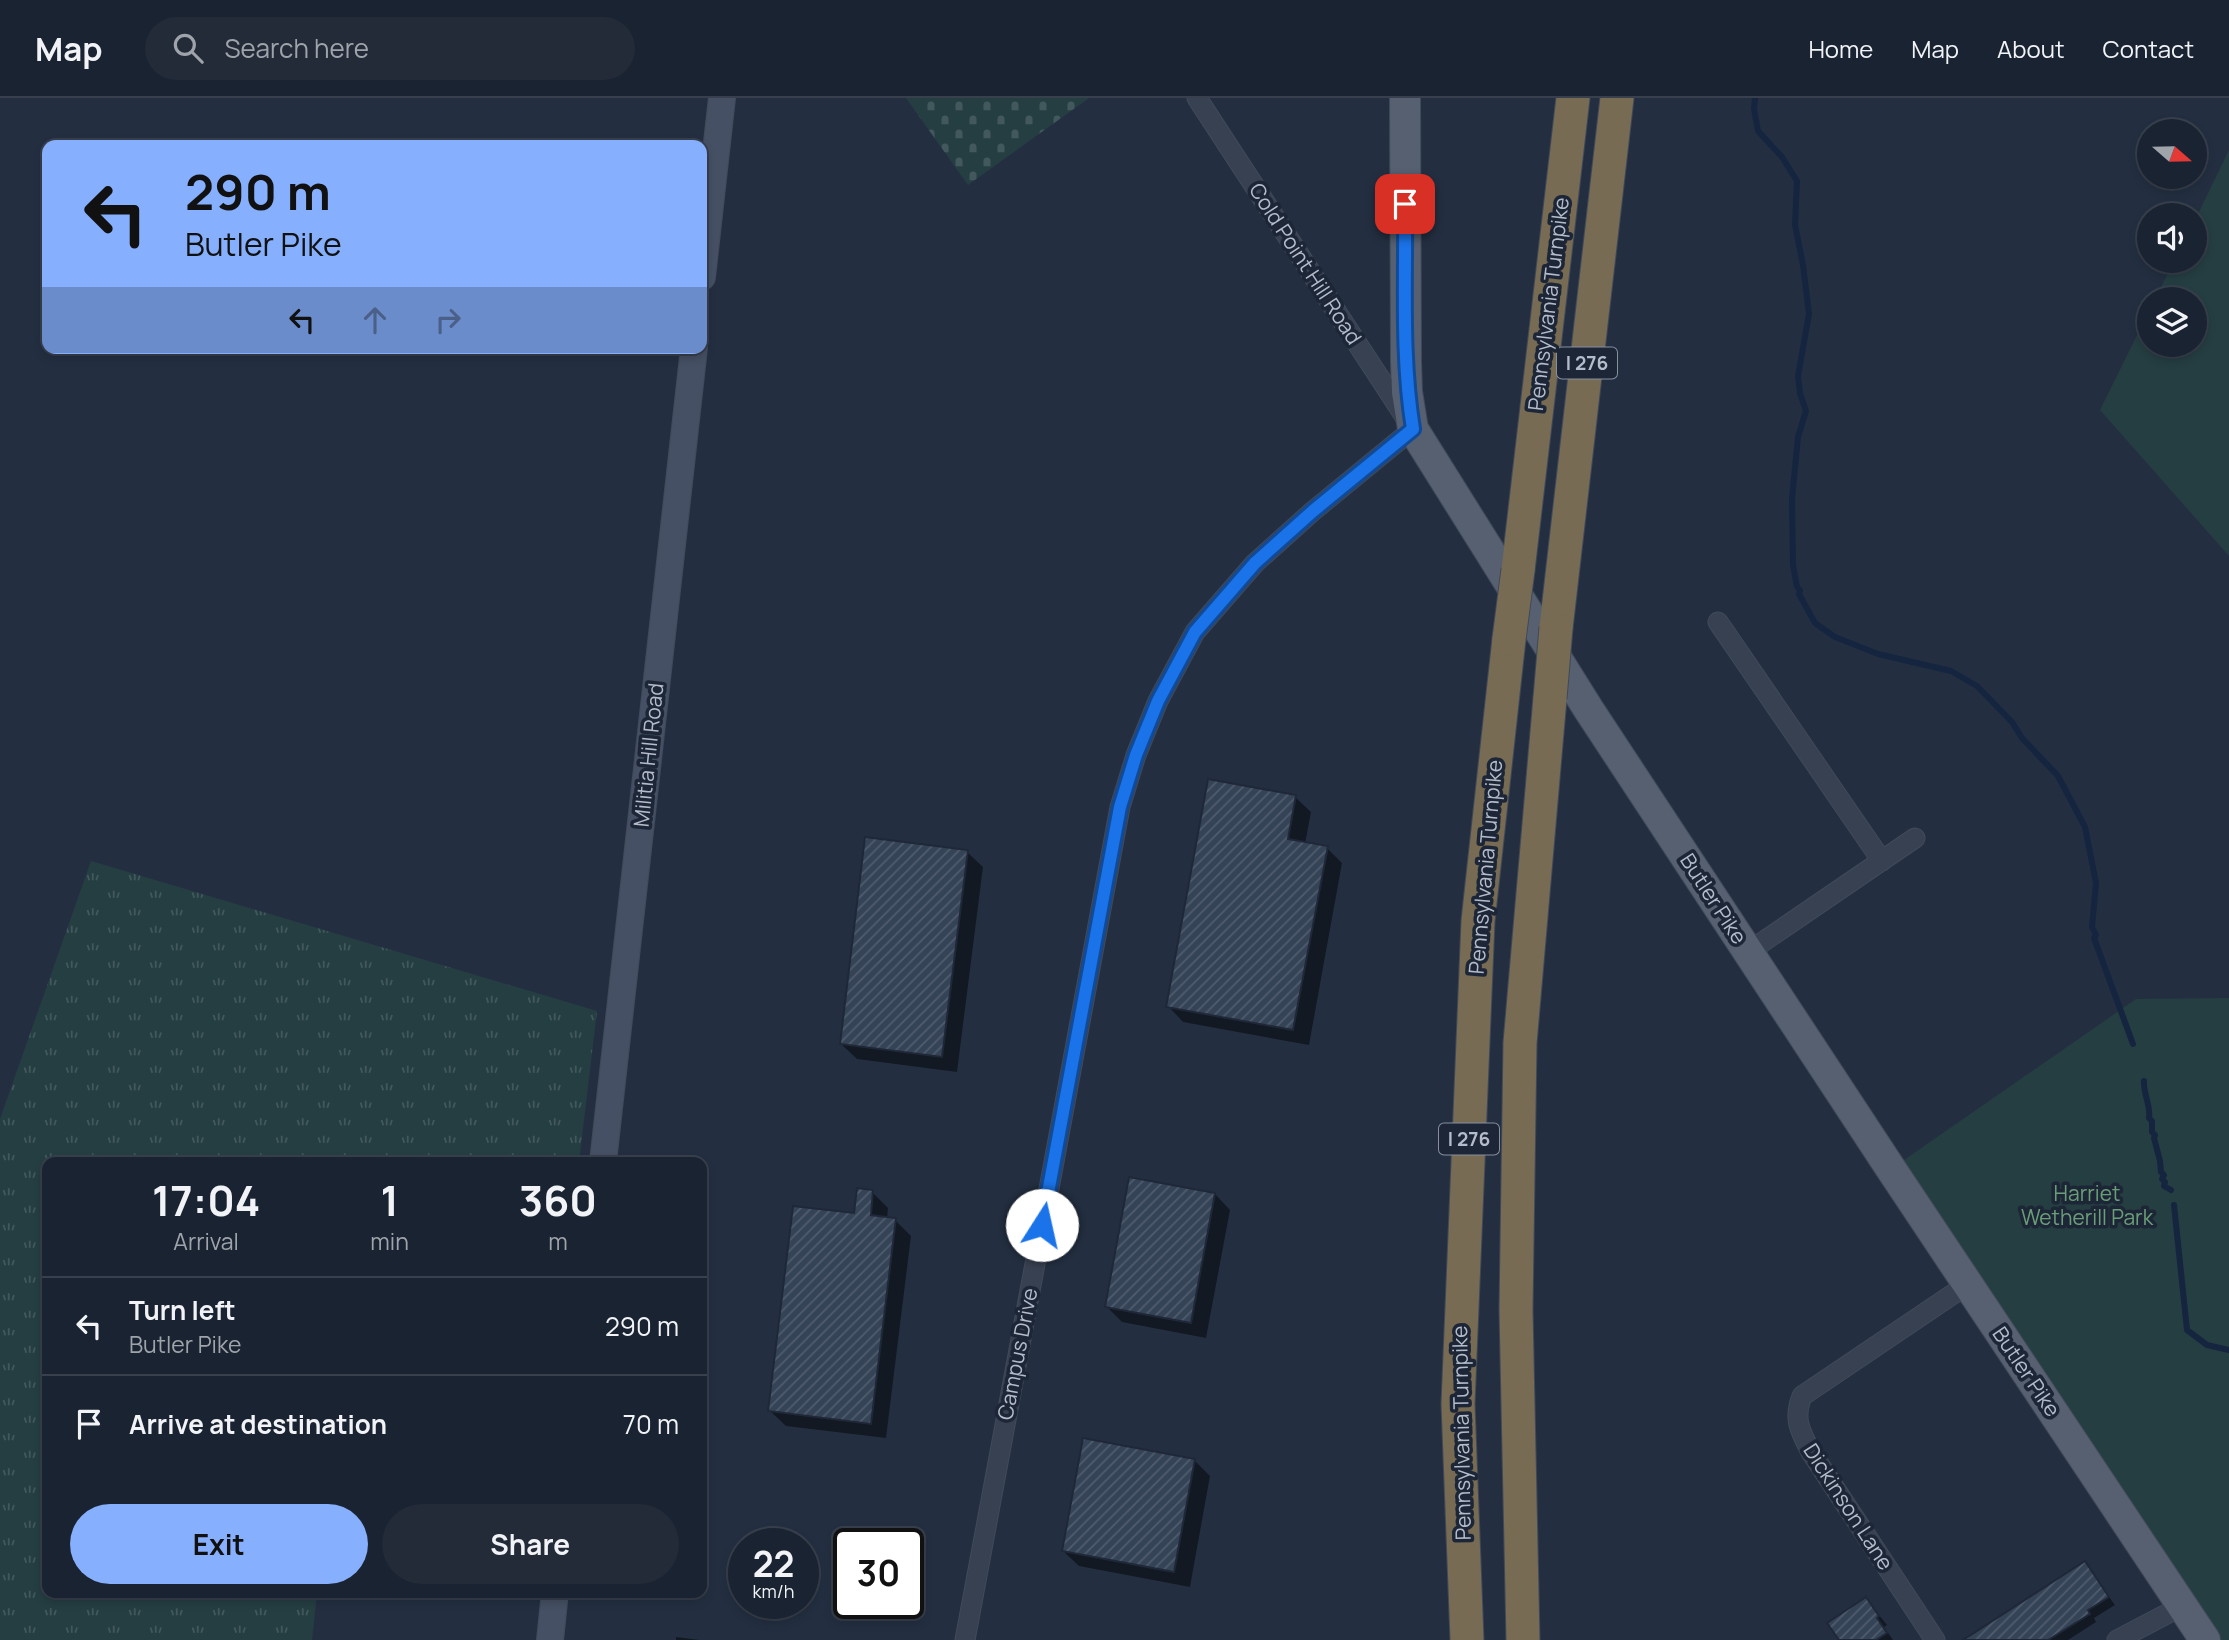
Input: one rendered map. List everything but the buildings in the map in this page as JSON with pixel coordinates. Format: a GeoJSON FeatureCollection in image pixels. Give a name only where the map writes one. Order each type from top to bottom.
{"type":"FeatureCollection","features":[{"type":"Feature","properties":{"kind":"highway","name":"Pennsylvania Turnpike"},"geometry":{"type":"LineString","coordinates":[[1467,1640],[1458,1404],[1478,921],[1573,98]]}},
{"type":"Feature","properties":{"kind":"highway","name":"Pennsylvania Turnpike"},"geometry":{"type":"LineString","coordinates":[[1523,1640],[1517,1310],[1520,1043],[1556,628],[1617,98]]}},
{"type":"Feature","properties":{"kind":"main road","name":"Butler Pike"},"geometry":{"type":"LineString","coordinates":[[1405,98],[1406,362],[1407,392],[1413,429],[1590,710],[1748,952],[2205,1640]]}},
{"type":"Feature","properties":{"kind":"street"},"geometry":{"type":"LineString","coordinates":[[707,232],[722,98]]}},
{"type":"Feature","properties":{"kind":"street","name":"Cold Point Hill Road"},"geometry":{"type":"LineString","coordinates":[[1196,98],[1413,429]]}},
{"type":"Feature","properties":{"kind":"street","name":"Militia Hill Road"},"geometry":{"type":"LineString","coordinates":[[604,1157],[693,354]]}},
{"type":"Feature","properties":{"kind":"street","name":"Campus Drive"},"geometry":{"type":"LineString","coordinates":[[965,1640],[1120,807],[1136,755],[1158,701],[1195,632],[1255,563],[1313,511],[1413,429]]}},
{"type":"Feature","properties":{"kind":"street"},"geometry":{"type":"LineString","coordinates":[[1718,622],[1882,861]]}},
{"type":"Feature","properties":{"kind":"street"},"geometry":{"type":"LineString","coordinates":[[1748,952],[1915,838]]}},
{"type":"Feature","properties":{"kind":"street","name":"Dickinson Lane"},"geometry":{"type":"LineString","coordinates":[[1935,1640],[1811,1452],[1800,1432],[1796,1411],[1802,1396],[1968,1284]]}},
{"type":"Feature","properties":{"kind":"street"},"geometry":{"type":"LineString","coordinates":[[550,1640],[554,1598]]}},
{"type":"Feature","properties":{"kind":"street"},"geometry":{"type":"LineString","coordinates":[[2117,1640],[2182,1606]]}},
{"type":"Feature","properties":{"kind":"green space"},"geometry":{"type":"Polygon","coordinates":[[[906,98],[1089,98],[968,185],[906,98]]]}},
{"type":"Feature","properties":{"kind":"green space"},"geometry":{"type":"Polygon","coordinates":[[[2229,150],[2229,556],[2100,410],[2137,335],[2137,357],[2207,357],[2207,287],[2161,287],[2168,273],[2207,273],[2207,203],[2203,203],[2229,150]]]}},
{"type":"Feature","properties":{"kind":"green space"},"geometry":{"type":"Polygon","coordinates":[[[91,861],[597,1011],[580,1157],[42,1157],[42,1598],[316,1598],[312,1640],[0,1640],[0,1119],[91,861]]]}},
{"type":"Feature","properties":{"kind":"green space","name":"Harriet Wetherill Park"},"geometry":{"type":"Polygon","coordinates":[[[2229,998],[2229,1640],[2205,1640],[1891,1169],[2136,999],[2229,998]]]}},
{"type":"Feature","properties":{"kind":"waterway"},"geometry":{"type":"LineString","coordinates":[[1755,98],[1758,131],[1782,157],[1797,181],[1795,225],[1809,314],[1798,376],[1806,411],[1798,437],[1792,499],[1793,565],[1799,594],[1815,623],[1835,637],[1878,654],[1951,671],[1977,686],[2058,776],[2085,827],[2096,883],[2092,927],[2096,935],[2094,938],[2133,1044]]}},
{"type":"Feature","properties":{"kind":"waterway"},"geometry":{"type":"LineString","coordinates":[[2144,1081],[2149,1118],[2152,1121],[2152,1132],[2164,1175],[2162,1179],[2164,1186],[2171,1190]]}},
{"type":"Feature","properties":{"kind":"waterway"},"geometry":{"type":"LineString","coordinates":[[2174,1205],[2187,1330],[2207,1345],[2229,1350]]}},
{"type":"Feature","properties":{"kind":"route"},"geometry":{"type":"LineString","coordinates":[[1042,1225],[1120,807],[1136,755],[1158,701],[1195,632],[1255,563],[1313,511],[1413,429],[1407,392],[1405,204]]}}]}
